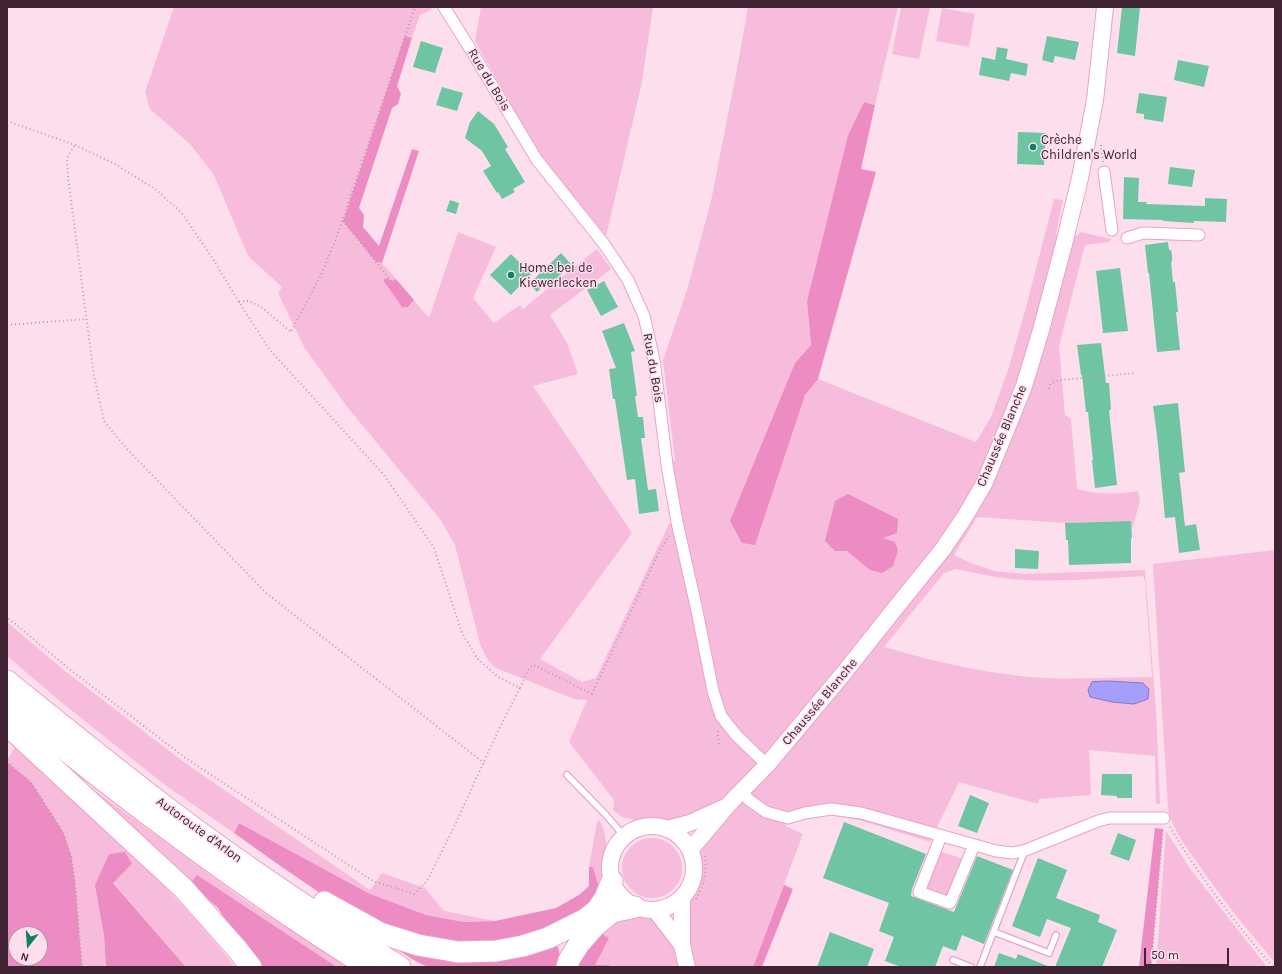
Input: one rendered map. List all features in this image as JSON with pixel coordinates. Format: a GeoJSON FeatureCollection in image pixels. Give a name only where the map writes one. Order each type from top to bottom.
{"type":"FeatureCollection","features":[{"type":"Feature","properties":{"kind":"highway","name":"Autoroute d'Arlon"},"geometry":{"type":"LineString","coordinates":[[7,681],[76,738],[214,842],[400,967]]}},
{"type":"Feature","properties":{"kind":"highway","name":"Autoroute d'Arlon"},"geometry":{"type":"LineString","coordinates":[[7,702],[72,756],[195,850],[251,890],[368,967]]}},
{"type":"Feature","properties":{"kind":"highway"},"geometry":{"type":"LineString","coordinates":[[7,725],[183,888],[224,933],[251,967]]}},
{"type":"Feature","properties":{"kind":"highway"},"geometry":{"type":"LineString","coordinates":[[214,842],[250,855],[336,909],[380,933],[418,945],[458,952],[496,951],[523,946],[548,938],[584,920],[597,910],[605,898],[612,881]]}},
{"type":"Feature","properties":{"kind":"highway"},"geometry":{"type":"LineString","coordinates":[[567,967],[569,960],[579,944],[594,927],[612,912],[635,907]]}},
{"type":"Feature","properties":{"kind":"main road","name":"Chaussée Blanche"},"geometry":{"type":"LineString","coordinates":[[690,850],[741,791],[767,765],[843,674],[943,549],[964,518],[986,477],[1004,438],[1024,386],[1064,244],[1080,178],[1095,100],[1105,7]]}},
{"type":"Feature","properties":{"kind":"main road"},"geometry":{"type":"LineString","coordinates":[[668,829],[690,824],[728,806]]}},
{"type":"Feature","properties":{"kind":"main road"},"geometry":{"type":"LineString","coordinates":[[687,967],[682,946],[690,888],[694,875],[694,862],[690,850],[684,841],[676,834],[668,829],[656,826],[634,830],[624,836],[616,846],[611,857],[610,869],[612,881],[617,892],[625,901],[635,907],[656,911],[666,909],[674,904],[688,900]]}},
{"type":"Feature","properties":{"kind":"main road"},"geometry":{"type":"LineString","coordinates":[[656,911],[682,946]]}},
{"type":"Feature","properties":{"kind":"street","name":"Rue du Bois"},"geometry":{"type":"LineString","coordinates":[[444,7],[536,160],[604,244],[628,280],[644,316],[654,360],[667,465],[677,522],[713,691],[721,716],[736,735],[767,765]]}},
{"type":"Feature","properties":{"kind":"street"},"geometry":{"type":"LineString","coordinates":[[1104,172],[1112,230]]}},
{"type":"Feature","properties":{"kind":"street"},"geometry":{"type":"LineString","coordinates":[[1127,238],[1143,233],[1199,234]]}},
{"type":"Feature","properties":{"kind":"street"},"geometry":{"type":"LineString","coordinates":[[741,791],[749,800],[766,812],[788,818],[805,813],[831,809],[861,813],[996,851],[1013,853],[1026,850],[1104,819],[1120,817],[1164,818]]}},
{"type":"Feature","properties":{"kind":"street"},"geometry":{"type":"LineString","coordinates":[[941,836],[919,892],[950,903],[974,845]]}},
{"type":"Feature","properties":{"kind":"lane"},"geometry":{"type":"LineString","coordinates":[[567,774],[624,836]]}},
{"type":"Feature","properties":{"kind":"lane"},"geometry":{"type":"LineString","coordinates":[[980,967],[1026,850]]}},
{"type":"Feature","properties":{"kind":"lane"},"geometry":{"type":"LineString","coordinates":[[994,932],[1049,953],[1056,935]]}},
{"type":"Feature","properties":{"kind":"lane"},"geometry":{"type":"LineString","coordinates":[[953,960],[971,967]]}},
{"type":"Feature","properties":{"kind":"path"},"geometry":{"type":"LineString","coordinates":[[238,302],[248,301],[260,306],[291,332],[321,275],[343,221],[415,7]]}},
{"type":"Feature","properties":{"kind":"path"},"geometry":{"type":"LineString","coordinates":[[7,121],[75,145],[116,164],[155,189],[181,212],[211,256],[238,302],[269,349],[384,476],[434,548],[462,633],[478,658],[498,677],[520,688]]}},
{"type":"Feature","properties":{"kind":"path"},"geometry":{"type":"LineString","coordinates":[[75,145],[67,158],[68,177],[94,376],[104,421],[127,448],[266,594],[484,763]]}},
{"type":"Feature","properties":{"kind":"path"},"geometry":{"type":"LineString","coordinates":[[343,221],[392,282]]}},
{"type":"Feature","properties":{"kind":"path"},"geometry":{"type":"LineString","coordinates":[[7,325],[86,319]]}},
{"type":"Feature","properties":{"kind":"path"},"geometry":{"type":"LineString","coordinates":[[1049,389],[1050,385],[1054,382],[1061,380],[1136,373]]}},
{"type":"Feature","properties":{"kind":"path"},"geometry":{"type":"LineString","coordinates":[[7,617],[68,668],[187,759],[373,881],[414,894],[427,881],[529,668],[534,665],[592,694],[659,552],[677,522]]}},
{"type":"Feature","properties":{"kind":"path"},"geometry":{"type":"LineString","coordinates":[[7,762],[31,782],[63,832],[72,855],[82,967]]}},
{"type":"Feature","properties":{"kind":"path"},"geometry":{"type":"LineString","coordinates":[[1151,967],[1164,818]]}},
{"type":"Feature","properties":{"kind":"path"},"geometry":{"type":"LineString","coordinates":[[1164,818],[1199,874],[1246,935],[1273,967]]}},
{"type":"Feature","properties":{"kind":"path"},"geometry":{"type":"LineString","coordinates":[[688,900],[702,889],[705,879],[705,854],[707,844],[701,837]]}},
{"type":"Feature","properties":{"kind":"shaded area"},"geometry":{"type":"Polygon","coordinates":[[[174,7],[432,7],[431,10],[420,15],[412,38],[406,36],[343,221],[376,262],[382,263],[396,279],[392,282],[408,307],[414,300],[429,318],[458,232],[496,247],[473,298],[494,323],[520,305],[523,309],[597,249],[611,269],[550,315],[567,343],[578,374],[533,386],[632,533],[540,659],[582,682],[596,678],[669,524],[677,522],[667,465],[675,460],[663,360],[687,290],[711,201],[748,7],[898,7],[875,105],[864,102],[848,135],[807,301],[811,345],[795,363],[731,521],[805,395],[818,379],[976,442],[991,417],[1008,370],[1054,199],[1063,200],[1056,234],[1074,238],[1081,232],[1111,239],[1110,242],[1085,245],[1059,346],[1065,415],[1071,419],[1077,489],[1108,493],[1138,491],[1140,501],[1132,530],[1131,521],[1065,523],[977,517],[954,555],[973,564],[995,571],[1025,574],[1145,570],[1156,710],[1160,804],[1156,804],[1155,756],[1089,750],[1091,795],[1039,799],[1038,804],[959,782],[930,842],[859,820],[830,815],[810,819],[805,813],[788,818],[785,826],[803,834],[753,967],[595,966],[598,932],[632,912],[646,916],[657,922],[682,945],[687,907],[698,883],[701,837],[727,806],[671,824],[655,819],[639,821],[622,817],[613,810],[614,800],[569,742],[587,700],[574,699],[496,668],[487,659],[480,644],[455,545],[440,519],[348,408],[304,347],[278,293],[282,287],[248,256],[214,175],[190,144],[150,109],[145,92],[174,7]],[[956,569],[944,573],[884,647],[952,664],[1021,676],[1070,679],[1152,677],[1145,581],[1143,576],[1070,580],[1026,580],[1008,579],[956,569]]]}},
{"type":"Feature","properties":{"kind":"shaded area"},"geometry":{"type":"Polygon","coordinates":[[[481,7],[653,7],[642,82],[606,236],[541,157],[475,41],[481,7]]]}},
{"type":"Feature","properties":{"kind":"shaded area"},"geometry":{"type":"Polygon","coordinates":[[[901,7],[930,7],[919,59],[892,54],[901,7]]]}},
{"type":"Feature","properties":{"kind":"shaded area"},"geometry":{"type":"Polygon","coordinates":[[[942,8],[975,14],[969,47],[936,41],[942,8]]]}},
{"type":"Feature","properties":{"kind":"shaded area"},"geometry":{"type":"Polygon","coordinates":[[[405,36],[412,38],[397,86],[401,94],[398,104],[392,108],[359,208],[364,215],[363,227],[379,246],[412,149],[419,151],[382,263],[376,262],[343,221],[405,36]]]}},
{"type":"Feature","properties":{"kind":"shaded area"},"geometry":{"type":"Polygon","coordinates":[[[864,102],[875,105],[861,169],[876,172],[818,379],[805,395],[755,545],[742,543],[730,521],[795,363],[811,345],[807,301],[848,135],[864,102]]]}},
{"type":"Feature","properties":{"kind":"shaded area"},"geometry":{"type":"Polygon","coordinates":[[[387,278],[392,281],[396,279],[414,300],[408,307],[402,307],[383,280],[387,278]]]}},
{"type":"Feature","properties":{"kind":"shaded area"},"geometry":{"type":"Polygon","coordinates":[[[848,494],[898,519],[897,533],[883,538],[895,542],[898,550],[893,566],[882,573],[870,570],[847,551],[835,551],[825,541],[835,501],[848,494]]]}},
{"type":"Feature","properties":{"kind":"shaded area"},"geometry":{"type":"Polygon","coordinates":[[[1275,550],[1275,962],[1236,915],[1189,852],[1180,838],[1170,817],[1168,809],[1153,564],[1275,550]]]}},
{"type":"Feature","properties":{"kind":"shaded area"},"geometry":{"type":"Polygon","coordinates":[[[7,622],[65,671],[185,763],[370,890],[382,873],[425,888],[444,911],[495,921],[464,922],[426,915],[368,893],[239,823],[234,833],[165,785],[61,702],[7,656],[7,622]]]}},
{"type":"Feature","properties":{"kind":"shaded area"},"geometry":{"type":"Polygon","coordinates":[[[1108,681],[1143,683],[1149,689],[1148,699],[1134,704],[1112,702],[1090,697],[1088,690],[1092,682],[1108,681]]]}},
{"type":"Feature","properties":{"kind":"shaded area"},"geometry":{"type":"Polygon","coordinates":[[[15,747],[130,852],[158,880],[211,937],[235,967],[186,967],[113,882],[132,864],[109,854],[104,935],[106,967],[82,967],[75,882],[31,782],[7,762],[15,747]]]}},
{"type":"Feature","properties":{"kind":"shaded area"},"geometry":{"type":"Polygon","coordinates":[[[7,762],[31,782],[63,832],[71,855],[75,882],[82,967],[7,967],[7,762]]]}},
{"type":"Feature","properties":{"kind":"shaded area"},"geometry":{"type":"Polygon","coordinates":[[[82,781],[244,900],[347,967],[337,967],[197,876],[190,884],[82,781]]]}},
{"type":"Feature","properties":{"kind":"shaded area"},"geometry":{"type":"Polygon","coordinates":[[[599,820],[604,830],[607,849],[605,856],[604,884],[601,896],[589,867],[597,822],[599,820]]]}},
{"type":"Feature","properties":{"kind":"shaded area"},"geometry":{"type":"Polygon","coordinates":[[[239,823],[368,893],[426,915],[464,922],[495,921],[556,908],[579,895],[589,886],[589,867],[593,867],[601,896],[595,904],[547,931],[468,946],[386,928],[323,895],[234,833],[239,823]]]}},
{"type":"Feature","properties":{"kind":"shaded area"},"geometry":{"type":"Polygon","coordinates":[[[1155,828],[1163,829],[1151,967],[1139,967],[1155,828]]]}},
{"type":"Feature","properties":{"kind":"shaded area"},"geometry":{"type":"Polygon","coordinates":[[[1166,831],[1191,870],[1267,967],[1156,967],[1166,831]]]}},
{"type":"Feature","properties":{"kind":"shaded area"},"geometry":{"type":"Polygon","coordinates":[[[646,838],[658,838],[669,843],[677,851],[682,862],[680,880],[669,893],[658,898],[646,898],[635,893],[627,885],[622,874],[622,862],[627,851],[635,843],[646,838]]]}},
{"type":"Feature","properties":{"kind":"shaded area"},"geometry":{"type":"Polygon","coordinates":[[[936,850],[967,860],[950,903],[919,892],[936,850]]]}},
{"type":"Feature","properties":{"kind":"shaded area"},"geometry":{"type":"Polygon","coordinates":[[[125,852],[132,864],[113,883],[186,967],[106,967],[104,935],[95,885],[109,854],[125,852]]]}},
{"type":"Feature","properties":{"kind":"shaded area"},"geometry":{"type":"Polygon","coordinates":[[[197,875],[337,967],[257,967],[239,942],[218,908],[190,884],[197,875]]]}},
{"type":"Feature","properties":{"kind":"shaded area"},"geometry":{"type":"Polygon","coordinates":[[[784,885],[793,889],[762,967],[753,967],[784,885]]]}},
{"type":"Feature","properties":{"kind":"shaded area"},"geometry":{"type":"Polygon","coordinates":[[[598,932],[609,938],[595,965],[609,965],[609,967],[575,967],[598,932]]]}},
{"type":"Feature","properties":{"kind":"shaded area"},"geometry":{"type":"Polygon","coordinates":[[[377,937],[417,949],[551,943],[558,947],[561,961],[558,967],[428,967],[417,962],[377,937]]]}},
{"type":"Feature","properties":{"kind":"building"},"geometry":{"type":"Polygon","coordinates":[[[1122,7],[1140,7],[1135,56],[1117,53],[1122,7]]]}},
{"type":"Feature","properties":{"kind":"building"},"geometry":{"type":"Polygon","coordinates":[[[1047,36],[1079,42],[1075,60],[1055,56],[1053,63],[1042,60],[1047,36]]]}},
{"type":"Feature","properties":{"kind":"building"},"geometry":{"type":"Polygon","coordinates":[[[421,41],[443,48],[435,73],[413,67],[421,41]]]}},
{"type":"Feature","properties":{"kind":"building"},"geometry":{"type":"Polygon","coordinates":[[[997,47],[1008,49],[1006,59],[1028,64],[1026,76],[1011,73],[1009,81],[979,75],[982,57],[995,60],[997,47]]]}},
{"type":"Feature","properties":{"kind":"building"},"geometry":{"type":"Polygon","coordinates":[[[1178,60],[1209,66],[1204,87],[1174,80],[1178,60]]]}},
{"type":"Feature","properties":{"kind":"building"},"geometry":{"type":"Polygon","coordinates":[[[442,87],[463,93],[457,111],[436,105],[442,87]]]}},
{"type":"Feature","properties":{"kind":"building"},"geometry":{"type":"Polygon","coordinates":[[[1139,93],[1167,97],[1163,122],[1144,119],[1144,114],[1136,113],[1139,93]]]}},
{"type":"Feature","properties":{"kind":"building"},"geometry":{"type":"Polygon","coordinates":[[[478,111],[494,124],[508,147],[505,149],[525,182],[513,189],[515,192],[502,199],[483,171],[491,166],[482,151],[465,138],[470,122],[478,111]]]}},
{"type":"Feature","properties":{"kind":"building"},"geometry":{"type":"Polygon","coordinates":[[[1018,132],[1046,133],[1044,165],[1017,164],[1018,132]]]}},
{"type":"Feature","properties":{"kind":"building"},"geometry":{"type":"Polygon","coordinates":[[[1170,167],[1195,170],[1192,187],[1168,184],[1170,167]]]}},
{"type":"Feature","properties":{"kind":"building"},"geometry":{"type":"Polygon","coordinates":[[[1124,177],[1139,178],[1138,202],[1147,202],[1146,204],[1205,206],[1205,198],[1227,199],[1226,222],[1194,221],[1194,223],[1163,220],[1123,219],[1124,177]]]}},
{"type":"Feature","properties":{"kind":"building"},"geometry":{"type":"Polygon","coordinates":[[[450,200],[459,203],[456,214],[446,211],[450,200]]]}},
{"type":"Feature","properties":{"kind":"building"},"geometry":{"type":"Polygon","coordinates":[[[1168,242],[1169,250],[1171,250],[1172,256],[1171,262],[1173,282],[1175,282],[1178,312],[1176,312],[1180,350],[1157,352],[1145,245],[1168,242]]]}},
{"type":"Feature","properties":{"kind":"building"},"geometry":{"type":"Polygon","coordinates":[[[561,253],[571,264],[553,282],[550,279],[537,292],[529,284],[561,253]]]}},
{"type":"Feature","properties":{"kind":"building","name":"Home bei de Kiewerlecken"},"geometry":{"type":"Polygon","coordinates":[[[511,254],[531,274],[511,295],[490,275],[511,254]]]}},
{"type":"Feature","properties":{"kind":"building"},"geometry":{"type":"Polygon","coordinates":[[[1120,268],[1128,331],[1103,333],[1096,271],[1120,268]]]}},
{"type":"Feature","properties":{"kind":"building"},"geometry":{"type":"Polygon","coordinates":[[[604,281],[618,307],[601,316],[587,290],[604,281]]]}},
{"type":"Feature","properties":{"kind":"building"},"geometry":{"type":"Polygon","coordinates":[[[624,323],[635,351],[631,352],[637,396],[635,396],[638,417],[643,417],[645,438],[641,438],[648,490],[656,489],[659,511],[639,514],[635,479],[627,480],[615,399],[613,399],[609,369],[616,368],[602,331],[624,323]]]}},
{"type":"Feature","properties":{"kind":"building"},"geometry":{"type":"Polygon","coordinates":[[[1101,343],[1106,383],[1109,383],[1111,410],[1109,410],[1117,485],[1095,488],[1088,412],[1086,412],[1077,345],[1101,343]]]}},
{"type":"Feature","properties":{"kind":"building"},"geometry":{"type":"Polygon","coordinates":[[[1178,403],[1185,472],[1179,473],[1185,526],[1196,524],[1200,550],[1179,553],[1175,517],[1165,518],[1153,406],[1178,403]]]}},
{"type":"Feature","properties":{"kind":"building"},"geometry":{"type":"Polygon","coordinates":[[[1131,521],[1131,563],[1069,565],[1068,540],[1066,540],[1065,523],[1131,521]]]}},
{"type":"Feature","properties":{"kind":"building"},"geometry":{"type":"Polygon","coordinates":[[[1015,549],[1039,551],[1038,569],[1015,568],[1015,549]]]}},
{"type":"Feature","properties":{"kind":"building"},"geometry":{"type":"Polygon","coordinates":[[[1102,774],[1132,774],[1132,798],[1117,798],[1117,796],[1101,795],[1102,774]]]}},
{"type":"Feature","properties":{"kind":"building"},"geometry":{"type":"Polygon","coordinates":[[[970,795],[989,803],[977,833],[958,826],[970,795]]]}},
{"type":"Feature","properties":{"kind":"building"},"geometry":{"type":"Polygon","coordinates":[[[844,822],[926,854],[912,889],[911,896],[954,912],[977,856],[1013,870],[984,944],[962,935],[956,951],[943,946],[935,967],[901,967],[885,961],[894,937],[879,931],[889,903],[823,878],[844,822]]]}},
{"type":"Feature","properties":{"kind":"building"},"geometry":{"type":"Polygon","coordinates":[[[1118,833],[1136,840],[1129,861],[1110,854],[1118,833]]]}},
{"type":"Feature","properties":{"kind":"building"},"geometry":{"type":"Polygon","coordinates":[[[1038,858],[1067,870],[1056,898],[1100,915],[1098,922],[1117,930],[1102,967],[1055,967],[1071,928],[1047,919],[1040,937],[1012,926],[1038,858]]]}},
{"type":"Feature","properties":{"kind":"building"},"geometry":{"type":"Polygon","coordinates":[[[830,932],[874,949],[867,967],[817,967],[830,932]]]}},
{"type":"Feature","properties":{"kind":"building"},"geometry":{"type":"Polygon","coordinates":[[[999,953],[1016,959],[1018,954],[1050,967],[994,967],[999,953]]]}},
{"type":"Feature","properties":{"kind":"place","name":"Crèche Children's World"},"geometry":{"type":"Point","coordinates":[1033,147]}},
{"type":"Feature","properties":{"kind":"place","name":"Home bei de Kiewerlecken"},"geometry":{"type":"Point","coordinates":[511,275]}}]}
